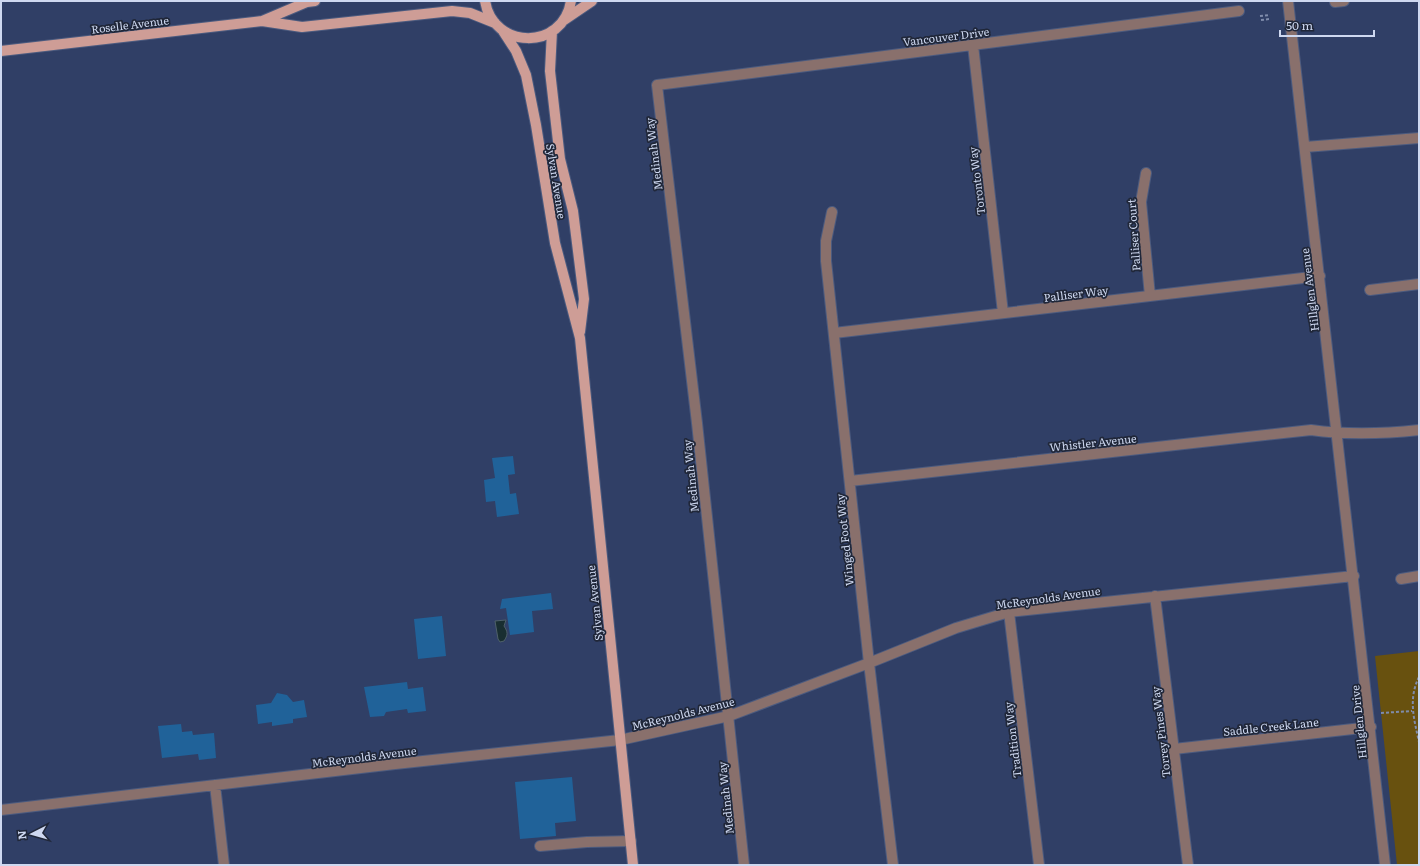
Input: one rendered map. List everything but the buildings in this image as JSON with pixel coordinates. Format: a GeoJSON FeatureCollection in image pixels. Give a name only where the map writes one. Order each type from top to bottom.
{"type":"FeatureCollection","features":[{"type":"Feature","properties":{"kind":"main road","name":"Roselle Avenue"},"geometry":{"type":"LineString","coordinates":[[262,21],[307,2],[315,1]]}},
{"type":"Feature","properties":{"kind":"main road"},"geometry":{"type":"LineString","coordinates":[[485,1],[487,9],[495,23],[503,31],[512,36],[525,38],[541,37],[552,31],[564,20],[592,1]]}},
{"type":"Feature","properties":{"kind":"main road"},"geometry":{"type":"LineString","coordinates":[[564,20],[571,1]]}},
{"type":"Feature","properties":{"kind":"main road","name":"Roselle Avenue"},"geometry":{"type":"LineString","coordinates":[[1,51],[262,21],[302,27],[452,11],[470,13],[495,23]]}},
{"type":"Feature","properties":{"kind":"main road","name":"Sylvan Avenue"},"geometry":{"type":"LineString","coordinates":[[503,31],[516,51],[526,75],[536,125],[554,243],[580,338],[633,865]]}},
{"type":"Feature","properties":{"kind":"main road","name":"Sylvan Avenue"},"geometry":{"type":"LineString","coordinates":[[552,31],[550,71],[560,159],[573,212],[584,299],[580,338]]}},
{"type":"Feature","properties":{"kind":"street","name":"Hillglen Avenue"},"geometry":{"type":"LineString","coordinates":[[1288,1],[1354,576]]}},
{"type":"Feature","properties":{"kind":"street","name":"Vancouver Drive"},"geometry":{"type":"LineString","coordinates":[[657,85],[1239,11]]}},
{"type":"Feature","properties":{"kind":"street","name":"Toronto Way"},"geometry":{"type":"LineString","coordinates":[[973,45],[1003,313]]}},
{"type":"Feature","properties":{"kind":"street","name":"Medinah Way"},"geometry":{"type":"LineString","coordinates":[[657,85],[729,716],[744,865]]}},
{"type":"Feature","properties":{"kind":"street"},"geometry":{"type":"LineString","coordinates":[[1305,147],[1419,138]]}},
{"type":"Feature","properties":{"kind":"street","name":"Palliser Court"},"geometry":{"type":"LineString","coordinates":[[1146,173],[1141,202],[1150,296]]}},
{"type":"Feature","properties":{"kind":"street","name":"Winged Foot Way"},"geometry":{"type":"LineString","coordinates":[[832,212],[826,241],[826,261],[869,663],[893,865]]}},
{"type":"Feature","properties":{"kind":"street","name":"Palliser Way"},"geometry":{"type":"LineString","coordinates":[[834,333],[1320,276]]}},
{"type":"Feature","properties":{"kind":"street"},"geometry":{"type":"LineString","coordinates":[[1370,290],[1419,284]]}},
{"type":"Feature","properties":{"kind":"street","name":"Whistler Avenue"},"geometry":{"type":"LineString","coordinates":[[850,480],[1311,430],[1338,433],[1382,434],[1419,430]]}},
{"type":"Feature","properties":{"kind":"street","name":"McReynolds Avenue"},"geometry":{"type":"LineString","coordinates":[[1,810],[620,740],[729,716],[956,628],[1009,612],[1354,576]]}},
{"type":"Feature","properties":{"kind":"street","name":"Hillglen Drive"},"geometry":{"type":"LineString","coordinates":[[1354,576],[1385,865]]}},
{"type":"Feature","properties":{"kind":"street"},"geometry":{"type":"LineString","coordinates":[[1401,579],[1419,576]]}},
{"type":"Feature","properties":{"kind":"street","name":"Torrey Pines Way"},"geometry":{"type":"LineString","coordinates":[[1155,596],[1188,865]]}},
{"type":"Feature","properties":{"kind":"street","name":"Tradition Way"},"geometry":{"type":"LineString","coordinates":[[1009,612],[1039,865]]}},
{"type":"Feature","properties":{"kind":"street","name":"Saddle Creek Lane"},"geometry":{"type":"LineString","coordinates":[[1174,748],[1371,727]]}},
{"type":"Feature","properties":{"kind":"street"},"geometry":{"type":"LineString","coordinates":[[215,785],[224,865]]}},
{"type":"Feature","properties":{"kind":"street"},"geometry":{"type":"LineString","coordinates":[[540,846],[631,841]]}},
{"type":"Feature","properties":{"kind":"path"},"geometry":{"type":"LineString","coordinates":[[1260,16],[1270,15]]}},
{"type":"Feature","properties":{"kind":"path"},"geometry":{"type":"LineString","coordinates":[[1261,20],[1270,19]]}},
{"type":"Feature","properties":{"kind":"path"},"geometry":{"type":"LineString","coordinates":[[1419,677],[1413,694],[1412,711],[1419,742]]}},
{"type":"Feature","properties":{"kind":"path"},"geometry":{"type":"LineString","coordinates":[[1381,713],[1412,711]]}},
{"type":"Feature","properties":{"kind":"shaded area"},"geometry":{"type":"Polygon","coordinates":[[[506,620],[504,626],[507,635],[504,641],[500,642],[498,639],[495,621],[506,620]]]}},
{"type":"Feature","properties":{"kind":"shaded area"},"geometry":{"type":"Polygon","coordinates":[[[1419,651],[1419,865],[1397,865],[1375,656],[1419,651]]]}}]}
